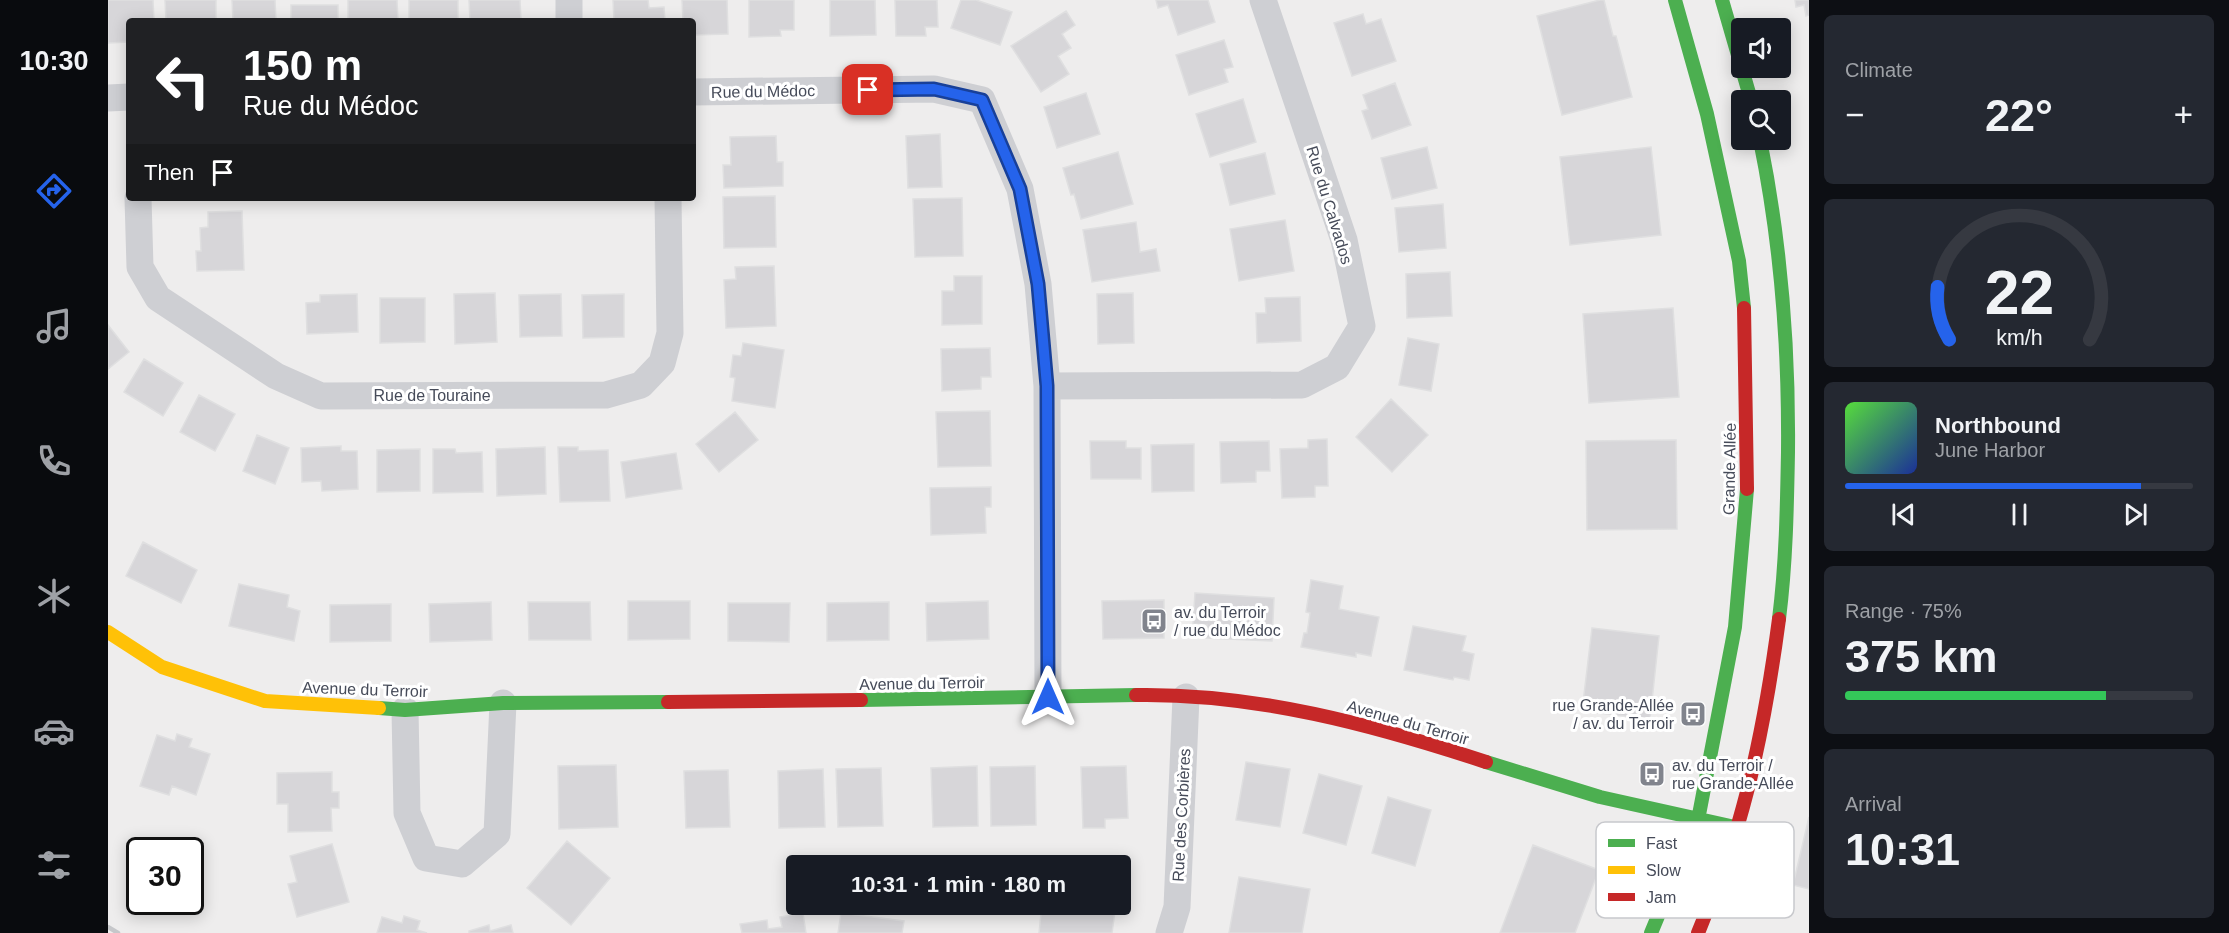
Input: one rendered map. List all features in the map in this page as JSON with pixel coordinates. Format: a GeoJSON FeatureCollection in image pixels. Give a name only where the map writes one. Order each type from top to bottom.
{"type":"FeatureCollection","features":[{"type":"Feature","properties":{"kind":"street"},"geometry":{"type":"LineString","coordinates":[[568,0],[569,18]]}},
{"type":"Feature","properties":{"kind":"street","name":"Rue du Calvados"},"geometry":{"type":"LineString","coordinates":[[1047,386],[1302,385],[1337,367],[1362,326],[1344,240],[1263,0]]}},
{"type":"Feature","properties":{"kind":"street","name":"Grande Allée"},"geometry":{"type":"LineString","coordinates":[[1675,0],[1707,114],[1739,261],[1754,295],[1748,492],[1735,627],[1698,820]]}},
{"type":"Feature","properties":{"kind":"street"},"geometry":{"type":"LineString","coordinates":[[1722,0],[1748,90]]}},
{"type":"Feature","properties":{"kind":"street","name":"Rue du Médoc"},"geometry":{"type":"LineString","coordinates":[[696,92],[934,89],[982,100],[1020,189],[1038,284],[1047,386],[1048,697]]}},
{"type":"Feature","properties":{"kind":"street"},"geometry":{"type":"LineString","coordinates":[[108,98],[126,97]]}},
{"type":"Feature","properties":{"kind":"street"},"geometry":{"type":"LineString","coordinates":[[1738,822],[1748,789],[1775,657],[1787,539],[1788,367],[1784,292],[1762,150]]}},
{"type":"Feature","properties":{"kind":"street","name":"Rue de Touraine"},"geometry":{"type":"LineString","coordinates":[[138,201],[140,267],[158,298],[276,376],[321,396],[606,395],[641,385],[662,363],[670,333],[668,201]]}},
{"type":"Feature","properties":{"kind":"street"},"geometry":{"type":"LineString","coordinates":[[1754,295],[1784,292]]}},
{"type":"Feature","properties":{"kind":"street","name":"Avenue du Terroir"},"geometry":{"type":"LineString","coordinates":[[108,632],[162,667],[266,701],[405,710],[503,703],[754,702],[1153,695],[1186,697],[1296,711],[1367,726],[1581,792],[1709,822]]}},
{"type":"Feature","properties":{"kind":"street","name":"Rue des Corbières"},"geometry":{"type":"LineString","coordinates":[[1169,933],[1177,907],[1186,697]]}},
{"type":"Feature","properties":{"kind":"street"},"geometry":{"type":"LineString","coordinates":[[405,710],[407,813],[426,858],[462,864],[497,834],[503,703]]}},
{"type":"Feature","properties":{"kind":"street","name":"Grande Allée"},"geometry":{"type":"LineString","coordinates":[[1651,933],[1657,918]]}},
{"type":"Feature","properties":{"kind":"street"},"geometry":{"type":"LineString","coordinates":[[1698,933],[1704,918]]}},
{"type":"Feature","properties":{"kind":"building"},"geometry":{"type":"Polygon","coordinates":[[[108,0],[153,0],[154,18],[126,18],[126,42],[108,43],[108,0]]]}},
{"type":"Feature","properties":{"kind":"building"},"geometry":{"type":"Polygon","coordinates":[[[165,0],[216,0],[216,18],[166,18],[165,0]]]}},
{"type":"Feature","properties":{"kind":"building"},"geometry":{"type":"Polygon","coordinates":[[[232,0],[275,0],[276,18],[233,18],[232,0]]]}},
{"type":"Feature","properties":{"kind":"building"},"geometry":{"type":"Polygon","coordinates":[[[348,0],[397,0],[398,18],[348,18],[348,0]]]}},
{"type":"Feature","properties":{"kind":"building"},"geometry":{"type":"Polygon","coordinates":[[[409,0],[458,0],[458,18],[409,18],[409,0]]]}},
{"type":"Feature","properties":{"kind":"building"},"geometry":{"type":"Polygon","coordinates":[[[469,0],[520,0],[521,18],[470,18],[469,0]]]}},
{"type":"Feature","properties":{"kind":"building"},"geometry":{"type":"Polygon","coordinates":[[[613,0],[648,0],[649,8],[664,7],[665,18],[614,18],[613,0]]]}},
{"type":"Feature","properties":{"kind":"building"},"geometry":{"type":"Polygon","coordinates":[[[682,0],[727,0],[728,34],[696,35],[696,18],[683,18],[682,0]]]}},
{"type":"Feature","properties":{"kind":"building"},"geometry":{"type":"Polygon","coordinates":[[[749,0],[794,0],[794,30],[780,30],[781,36],[749,37],[749,0]]]}},
{"type":"Feature","properties":{"kind":"building"},"geometry":{"type":"Polygon","coordinates":[[[830,0],[875,0],[876,35],[830,36],[830,0]]]}},
{"type":"Feature","properties":{"kind":"building"},"geometry":{"type":"Polygon","coordinates":[[[895,0],[937,0],[938,27],[925,27],[926,36],[896,36],[895,0]]]}},
{"type":"Feature","properties":{"kind":"building"},"geometry":{"type":"Polygon","coordinates":[[[961,0],[976,0],[1012,12],[1000,45],[951,28],[961,0]]]}},
{"type":"Feature","properties":{"kind":"building"},"geometry":{"type":"Polygon","coordinates":[[[1156,0],[1208,0],[1215,22],[1178,35],[1168,5],[1158,8],[1156,0]]]}},
{"type":"Feature","properties":{"kind":"building"},"geometry":{"type":"Polygon","coordinates":[[[1604,0],[1613,36],[1616,36],[1632,97],[1562,115],[1537,16],[1604,0]]]}},
{"type":"Feature","properties":{"kind":"building"},"geometry":{"type":"Polygon","coordinates":[[[1795,0],[1809,0],[1809,15],[1806,16],[1804,5],[1796,7],[1795,0]]]}},
{"type":"Feature","properties":{"kind":"building"},"geometry":{"type":"Polygon","coordinates":[[[291,5],[338,5],[338,18],[291,18],[291,5]]]}},
{"type":"Feature","properties":{"kind":"building"},"geometry":{"type":"Polygon","coordinates":[[[1066,11],[1075,25],[1062,34],[1071,48],[1058,56],[1069,74],[1041,92],[1011,46],[1066,11]]]}},
{"type":"Feature","properties":{"kind":"building"},"geometry":{"type":"Polygon","coordinates":[[[1363,14],[1366,24],[1381,19],[1396,61],[1352,76],[1334,23],[1363,14]]]}},
{"type":"Feature","properties":{"kind":"building"},"geometry":{"type":"Polygon","coordinates":[[[1224,40],[1233,67],[1224,69],[1228,82],[1189,95],[1176,55],[1224,40]]]}},
{"type":"Feature","properties":{"kind":"building"},"geometry":{"type":"Polygon","coordinates":[[[1395,83],[1411,125],[1372,139],[1362,111],[1368,109],[1363,95],[1395,83]]]}},
{"type":"Feature","properties":{"kind":"building"},"geometry":{"type":"Polygon","coordinates":[[[1086,93],[1100,134],[1057,148],[1044,107],[1086,93]]]}},
{"type":"Feature","properties":{"kind":"building"},"geometry":{"type":"Polygon","coordinates":[[[1243,99],[1256,142],[1210,157],[1196,114],[1243,99]]]}},
{"type":"Feature","properties":{"kind":"building"},"geometry":{"type":"Polygon","coordinates":[[[940,134],[942,187],[908,188],[906,136],[940,134]]]}},
{"type":"Feature","properties":{"kind":"building"},"geometry":{"type":"Polygon","coordinates":[[[776,136],[777,162],[783,162],[783,186],[724,188],[723,165],[731,165],[730,137],[776,136]]]}},
{"type":"Feature","properties":{"kind":"building"},"geometry":{"type":"Polygon","coordinates":[[[1427,147],[1437,188],[1392,199],[1381,158],[1427,147]]]}},
{"type":"Feature","properties":{"kind":"building"},"geometry":{"type":"Polygon","coordinates":[[[1651,147],[1661,235],[1570,245],[1560,157],[1651,147]]]}},
{"type":"Feature","properties":{"kind":"building"},"geometry":{"type":"Polygon","coordinates":[[[1118,152],[1133,204],[1081,219],[1063,168],[1118,152]]]}},
{"type":"Feature","properties":{"kind":"building"},"geometry":{"type":"Polygon","coordinates":[[[1265,153],[1275,194],[1230,205],[1220,164],[1265,153]]]}},
{"type":"Feature","properties":{"kind":"building"},"geometry":{"type":"Polygon","coordinates":[[[775,196],[776,247],[724,248],[723,197],[775,196]]]}},
{"type":"Feature","properties":{"kind":"building"},"geometry":{"type":"Polygon","coordinates":[[[962,198],[963,256],[915,257],[913,199],[962,198]]]}},
{"type":"Feature","properties":{"kind":"building"},"geometry":{"type":"Polygon","coordinates":[[[1443,204],[1446,248],[1399,252],[1395,208],[1443,204]]]}},
{"type":"Feature","properties":{"kind":"building"},"geometry":{"type":"Polygon","coordinates":[[[242,211],[244,270],[197,271],[196,251],[201,251],[200,228],[208,227],[208,212],[242,211]]]}},
{"type":"Feature","properties":{"kind":"building"},"geometry":{"type":"Polygon","coordinates":[[[1285,220],[1294,271],[1239,281],[1230,229],[1285,220]]]}},
{"type":"Feature","properties":{"kind":"building"},"geometry":{"type":"Polygon","coordinates":[[[1136,222],[1140,252],[1156,249],[1160,271],[1092,282],[1083,230],[1136,222]]]}},
{"type":"Feature","properties":{"kind":"building"},"geometry":{"type":"Polygon","coordinates":[[[774,266],[776,326],[726,328],[724,280],[736,279],[735,267],[774,266]]]}},
{"type":"Feature","properties":{"kind":"building"},"geometry":{"type":"Polygon","coordinates":[[[1450,272],[1452,316],[1407,318],[1406,274],[1450,272]]]}},
{"type":"Feature","properties":{"kind":"building"},"geometry":{"type":"Polygon","coordinates":[[[954,276],[982,276],[982,324],[942,325],[942,291],[954,291],[954,276]]]}},
{"type":"Feature","properties":{"kind":"building"},"geometry":{"type":"Polygon","coordinates":[[[495,293],[497,342],[455,344],[454,294],[495,293]]]}},
{"type":"Feature","properties":{"kind":"building"},"geometry":{"type":"Polygon","coordinates":[[[1133,293],[1134,343],[1098,344],[1097,294],[1133,293]]]}},
{"type":"Feature","properties":{"kind":"building"},"geometry":{"type":"Polygon","coordinates":[[[357,294],[358,332],[307,334],[306,303],[320,302],[320,295],[357,294]]]}},
{"type":"Feature","properties":{"kind":"building"},"geometry":{"type":"Polygon","coordinates":[[[561,294],[562,336],[520,337],[519,295],[561,294]]]}},
{"type":"Feature","properties":{"kind":"building"},"geometry":{"type":"Polygon","coordinates":[[[624,294],[624,337],[583,338],[582,295],[624,294]]]}},
{"type":"Feature","properties":{"kind":"building"},"geometry":{"type":"Polygon","coordinates":[[[1300,297],[1301,341],[1257,343],[1256,313],[1266,313],[1265,298],[1300,297]]]}},
{"type":"Feature","properties":{"kind":"building"},"geometry":{"type":"Polygon","coordinates":[[[380,298],[425,298],[425,342],[380,343],[380,298]]]}},
{"type":"Feature","properties":{"kind":"building"},"geometry":{"type":"Polygon","coordinates":[[[1673,308],[1679,397],[1589,403],[1583,314],[1673,308]]]}},
{"type":"Feature","properties":{"kind":"building"},"geometry":{"type":"Polygon","coordinates":[[[108,325],[129,352],[108,369],[108,325]]]}},
{"type":"Feature","properties":{"kind":"building"},"geometry":{"type":"Polygon","coordinates":[[[1408,338],[1439,344],[1431,391],[1399,385],[1408,338]]]}},
{"type":"Feature","properties":{"kind":"building"},"geometry":{"type":"Polygon","coordinates":[[[743,343],[784,350],[775,408],[732,401],[735,378],[730,377],[733,355],[741,356],[743,343]]]}},
{"type":"Feature","properties":{"kind":"building"},"geometry":{"type":"Polygon","coordinates":[[[990,348],[991,377],[981,377],[981,389],[942,391],[941,349],[990,348]]]}},
{"type":"Feature","properties":{"kind":"building"},"geometry":{"type":"Polygon","coordinates":[[[144,359],[183,383],[163,416],[124,392],[144,359]]]}},
{"type":"Feature","properties":{"kind":"building"},"geometry":{"type":"Polygon","coordinates":[[[199,395],[235,414],[215,451],[180,432],[199,395]]]}},
{"type":"Feature","properties":{"kind":"building"},"geometry":{"type":"Polygon","coordinates":[[[1391,399],[1428,435],[1392,472],[1356,437],[1391,399]]]}},
{"type":"Feature","properties":{"kind":"building"},"geometry":{"type":"Polygon","coordinates":[[[990,411],[991,466],[938,467],[936,412],[990,411]]]}},
{"type":"Feature","properties":{"kind":"building"},"geometry":{"type":"Polygon","coordinates":[[[735,412],[758,440],[719,472],[696,444],[735,412]]]}},
{"type":"Feature","properties":{"kind":"building"},"geometry":{"type":"Polygon","coordinates":[[[257,435],[289,448],[275,484],[243,471],[257,435]]]}},
{"type":"Feature","properties":{"kind":"building"},"geometry":{"type":"Polygon","coordinates":[[[1327,439],[1328,486],[1315,486],[1315,497],[1282,498],[1280,449],[1308,448],[1308,440],[1327,439]]]}},
{"type":"Feature","properties":{"kind":"building"},"geometry":{"type":"Polygon","coordinates":[[[1676,440],[1677,529],[1587,530],[1586,441],[1676,440]]]}},
{"type":"Feature","properties":{"kind":"building"},"geometry":{"type":"Polygon","coordinates":[[[1090,441],[1126,441],[1126,448],[1141,448],[1141,479],[1091,479],[1090,441]]]}},
{"type":"Feature","properties":{"kind":"building"},"geometry":{"type":"Polygon","coordinates":[[[1269,441],[1270,471],[1256,471],[1256,482],[1221,483],[1220,442],[1269,441]]]}},
{"type":"Feature","properties":{"kind":"building"},"geometry":{"type":"Polygon","coordinates":[[[1194,444],[1194,491],[1152,492],[1151,445],[1194,444]]]}},
{"type":"Feature","properties":{"kind":"building"},"geometry":{"type":"Polygon","coordinates":[[[341,446],[341,451],[357,451],[358,489],[322,491],[321,481],[302,482],[301,448],[341,446]]]}},
{"type":"Feature","properties":{"kind":"building"},"geometry":{"type":"Polygon","coordinates":[[[545,447],[546,494],[497,496],[496,449],[545,447]]]}},
{"type":"Feature","properties":{"kind":"building"},"geometry":{"type":"Polygon","coordinates":[[[558,447],[578,447],[578,451],[608,450],[610,501],[560,502],[558,447]]]}},
{"type":"Feature","properties":{"kind":"building"},"geometry":{"type":"Polygon","coordinates":[[[420,449],[420,491],[377,492],[377,450],[420,449]]]}},
{"type":"Feature","properties":{"kind":"building"},"geometry":{"type":"Polygon","coordinates":[[[433,449],[455,449],[456,453],[482,452],[483,492],[433,493],[433,449]]]}},
{"type":"Feature","properties":{"kind":"building"},"geometry":{"type":"Polygon","coordinates":[[[676,453],[682,489],[626,498],[621,462],[676,453]]]}},
{"type":"Feature","properties":{"kind":"building"},"geometry":{"type":"Polygon","coordinates":[[[991,487],[991,507],[985,507],[986,533],[931,535],[930,488],[991,487]]]}},
{"type":"Feature","properties":{"kind":"building"},"geometry":{"type":"Polygon","coordinates":[[[143,542],[197,570],[181,603],[126,576],[143,542]]]}},
{"type":"Feature","properties":{"kind":"building"},"geometry":{"type":"Polygon","coordinates":[[[1311,580],[1343,586],[1339,609],[1379,617],[1371,656],[1356,653],[1356,657],[1301,647],[1304,633],[1307,633],[1310,613],[1306,612],[1311,580]]]}},
{"type":"Feature","properties":{"kind":"building"},"geometry":{"type":"Polygon","coordinates":[[[239,584],[289,595],[287,607],[300,611],[294,641],[229,626],[239,584]]]}},
{"type":"Feature","properties":{"kind":"building"},"geometry":{"type":"Polygon","coordinates":[[[1195,593],[1274,598],[1272,641],[1206,638],[1207,625],[1193,624],[1195,593]]]}},
{"type":"Feature","properties":{"kind":"building"},"geometry":{"type":"Polygon","coordinates":[[[1164,600],[1164,638],[1103,639],[1102,601],[1164,600]]]}},
{"type":"Feature","properties":{"kind":"building"},"geometry":{"type":"Polygon","coordinates":[[[628,601],[690,601],[690,639],[628,640],[628,601]]]}},
{"type":"Feature","properties":{"kind":"building"},"geometry":{"type":"Polygon","coordinates":[[[988,601],[989,639],[927,641],[926,603],[988,601]]]}},
{"type":"Feature","properties":{"kind":"building"},"geometry":{"type":"Polygon","coordinates":[[[491,602],[492,640],[430,642],[429,604],[491,602]]]}},
{"type":"Feature","properties":{"kind":"building"},"geometry":{"type":"Polygon","coordinates":[[[528,602],[590,602],[591,640],[529,640],[528,602]]]}},
{"type":"Feature","properties":{"kind":"building"},"geometry":{"type":"Polygon","coordinates":[[[889,602],[889,640],[827,641],[827,603],[889,602]]]}},
{"type":"Feature","properties":{"kind":"building"},"geometry":{"type":"Polygon","coordinates":[[[728,603],[790,603],[789,642],[728,641],[728,603]]]}},
{"type":"Feature","properties":{"kind":"building"},"geometry":{"type":"Polygon","coordinates":[[[391,604],[391,641],[330,642],[330,605],[391,604]]]}},
{"type":"Feature","properties":{"kind":"building"},"geometry":{"type":"Polygon","coordinates":[[[1413,626],[1466,636],[1462,651],[1474,654],[1469,680],[1454,677],[1453,680],[1404,670],[1413,626]]]}},
{"type":"Feature","properties":{"kind":"building"},"geometry":{"type":"Polygon","coordinates":[[[1592,628],[1659,636],[1650,719],[1582,711],[1592,628]]]}},
{"type":"Feature","properties":{"kind":"building"},"geometry":{"type":"Polygon","coordinates":[[[177,734],[192,739],[189,747],[210,754],[196,795],[172,786],[169,795],[140,786],[157,735],[175,741],[177,734]]]}},
{"type":"Feature","properties":{"kind":"building"},"geometry":{"type":"Polygon","coordinates":[[[1246,762],[1290,769],[1280,827],[1236,820],[1246,762]]]}},
{"type":"Feature","properties":{"kind":"building"},"geometry":{"type":"Polygon","coordinates":[[[616,765],[618,827],[559,829],[558,766],[616,765]]]}},
{"type":"Feature","properties":{"kind":"building"},"geometry":{"type":"Polygon","coordinates":[[[977,766],[978,826],[933,827],[931,768],[977,766]]]}},
{"type":"Feature","properties":{"kind":"building"},"geometry":{"type":"Polygon","coordinates":[[[1035,766],[1036,825],[991,826],[990,767],[1035,766]]]}},
{"type":"Feature","properties":{"kind":"building"},"geometry":{"type":"Polygon","coordinates":[[[1126,766],[1128,818],[1105,819],[1105,828],[1083,828],[1081,767],[1126,766]]]}},
{"type":"Feature","properties":{"kind":"building"},"geometry":{"type":"Polygon","coordinates":[[[881,768],[883,826],[838,827],[836,769],[881,768]]]}},
{"type":"Feature","properties":{"kind":"building"},"geometry":{"type":"Polygon","coordinates":[[[823,769],[825,827],[779,828],[778,771],[823,769]]]}},
{"type":"Feature","properties":{"kind":"building"},"geometry":{"type":"Polygon","coordinates":[[[728,770],[730,827],[686,828],[684,771],[728,770]]]}},
{"type":"Feature","properties":{"kind":"building"},"geometry":{"type":"Polygon","coordinates":[[[332,772],[332,792],[339,792],[339,808],[331,808],[332,831],[288,832],[288,804],[277,804],[277,773],[332,772]]]}},
{"type":"Feature","properties":{"kind":"building"},"geometry":{"type":"Polygon","coordinates":[[[1319,774],[1362,786],[1346,845],[1303,833],[1319,774]]]}},
{"type":"Feature","properties":{"kind":"building"},"geometry":{"type":"Polygon","coordinates":[[[1388,797],[1431,810],[1415,866],[1372,853],[1388,797]]]}},
{"type":"Feature","properties":{"kind":"building"},"geometry":{"type":"Polygon","coordinates":[[[1809,817],[1809,889],[1794,885],[1809,817]]]}},
{"type":"Feature","properties":{"kind":"building"},"geometry":{"type":"Polygon","coordinates":[[[567,841],[610,878],[571,925],[527,888],[567,841]]]}},
{"type":"Feature","properties":{"kind":"building"},"geometry":{"type":"Polygon","coordinates":[[[332,844],[349,902],[297,917],[288,884],[297,882],[290,856],[332,844]]]}},
{"type":"Feature","properties":{"kind":"building"},"geometry":{"type":"Polygon","coordinates":[[[1533,845],[1596,869],[1596,878],[1575,933],[1500,933],[1533,845]]]}},
{"type":"Feature","properties":{"kind":"building"},"geometry":{"type":"Polygon","coordinates":[[[1239,877],[1310,889],[1302,933],[1229,933],[1239,877]]]}},
{"type":"Feature","properties":{"kind":"building"},"geometry":{"type":"Polygon","coordinates":[[[803,915],[806,933],[742,933],[740,924],[767,920],[768,929],[782,927],[780,917],[803,915]]]}},
{"type":"Feature","properties":{"kind":"building"},"geometry":{"type":"Polygon","coordinates":[[[841,915],[904,921],[902,933],[838,933],[841,915]]]}},
{"type":"Feature","properties":{"kind":"building"},"geometry":{"type":"Polygon","coordinates":[[[1041,915],[1114,915],[1112,933],[1039,933],[1041,915]]]}},
{"type":"Feature","properties":{"kind":"building"},"geometry":{"type":"Polygon","coordinates":[[[404,916],[420,921],[417,930],[427,933],[377,933],[382,917],[402,923],[404,916]]]}},
{"type":"Feature","properties":{"kind":"building"},"geometry":{"type":"Polygon","coordinates":[[[489,925],[490,931],[511,925],[513,933],[469,933],[469,931],[489,925]]]}},
{"type":"Feature","properties":{"kind":"railway"},"geometry":{"type":"LineString","coordinates":[[108,927],[118,933]]}},
{"type":"Feature","properties":{"kind":"traffic: fast"},"geometry":{"type":"LineString","coordinates":[[1675,0],[1707,114],[1739,261],[1744,308]]}},
{"type":"Feature","properties":{"kind":"traffic: fast"},"geometry":{"type":"LineString","coordinates":[[1722,0],[1748,90]]}},
{"type":"Feature","properties":{"kind":"traffic: fast"},"geometry":{"type":"LineString","coordinates":[[1762,150],[1778,256],[1787,373],[1787,515],[1779,619]]}},
{"type":"Feature","properties":{"kind":"traffic: fast"},"geometry":{"type":"LineString","coordinates":[[1697,822],[1735,627],[1747,489]]}},
{"type":"Feature","properties":{"kind":"traffic: fast"},"geometry":{"type":"LineString","coordinates":[[861,700],[1136,695]]}},
{"type":"Feature","properties":{"kind":"traffic: fast"},"geometry":{"type":"LineString","coordinates":[[379,708],[405,710],[503,703],[668,702]]}},
{"type":"Feature","properties":{"kind":"traffic: fast"},"geometry":{"type":"LineString","coordinates":[[1486,762],[1600,797],[1712,822]]}},
{"type":"Feature","properties":{"kind":"traffic: fast"},"geometry":{"type":"LineString","coordinates":[[1651,933],[1657,918]]}},
{"type":"Feature","properties":{"kind":"traffic: slow"},"geometry":{"type":"LineString","coordinates":[[108,632],[162,667],[265,701],[379,708]]}},
{"type":"Feature","properties":{"kind":"traffic: jam"},"geometry":{"type":"LineString","coordinates":[[1744,308],[1747,489]]}},
{"type":"Feature","properties":{"kind":"traffic: jam"},"geometry":{"type":"LineString","coordinates":[[1739,822],[1763,721],[1779,619]]}},
{"type":"Feature","properties":{"kind":"traffic: jam"},"geometry":{"type":"LineString","coordinates":[[1136,695],[1226,699],[1314,714],[1358,724],[1486,762]]}},
{"type":"Feature","properties":{"kind":"traffic: jam"},"geometry":{"type":"LineString","coordinates":[[668,702],[861,700]]}},
{"type":"Feature","properties":{"kind":"traffic: jam"},"geometry":{"type":"LineString","coordinates":[[1698,933],[1704,918]]}},
{"type":"Feature","properties":{"kind":"place","name":"av. du Terroir / rue du Médoc"},"geometry":{"type":"Point","coordinates":[1154,621]}},
{"type":"Feature","properties":{"kind":"place","name":"rue Grande-Allée / av. du Terroir"},"geometry":{"type":"Point","coordinates":[1693,714]}},
{"type":"Feature","properties":{"kind":"place","name":"av. du Terroir / rue Grande-Allée"},"geometry":{"type":"Point","coordinates":[1652,774]}},
{"type":"Feature","properties":{"kind":"route"},"geometry":{"type":"LineString","coordinates":[[868,90],[934,89],[982,100],[1020,189],[1038,284],[1047,386],[1048,697]]}}]}
